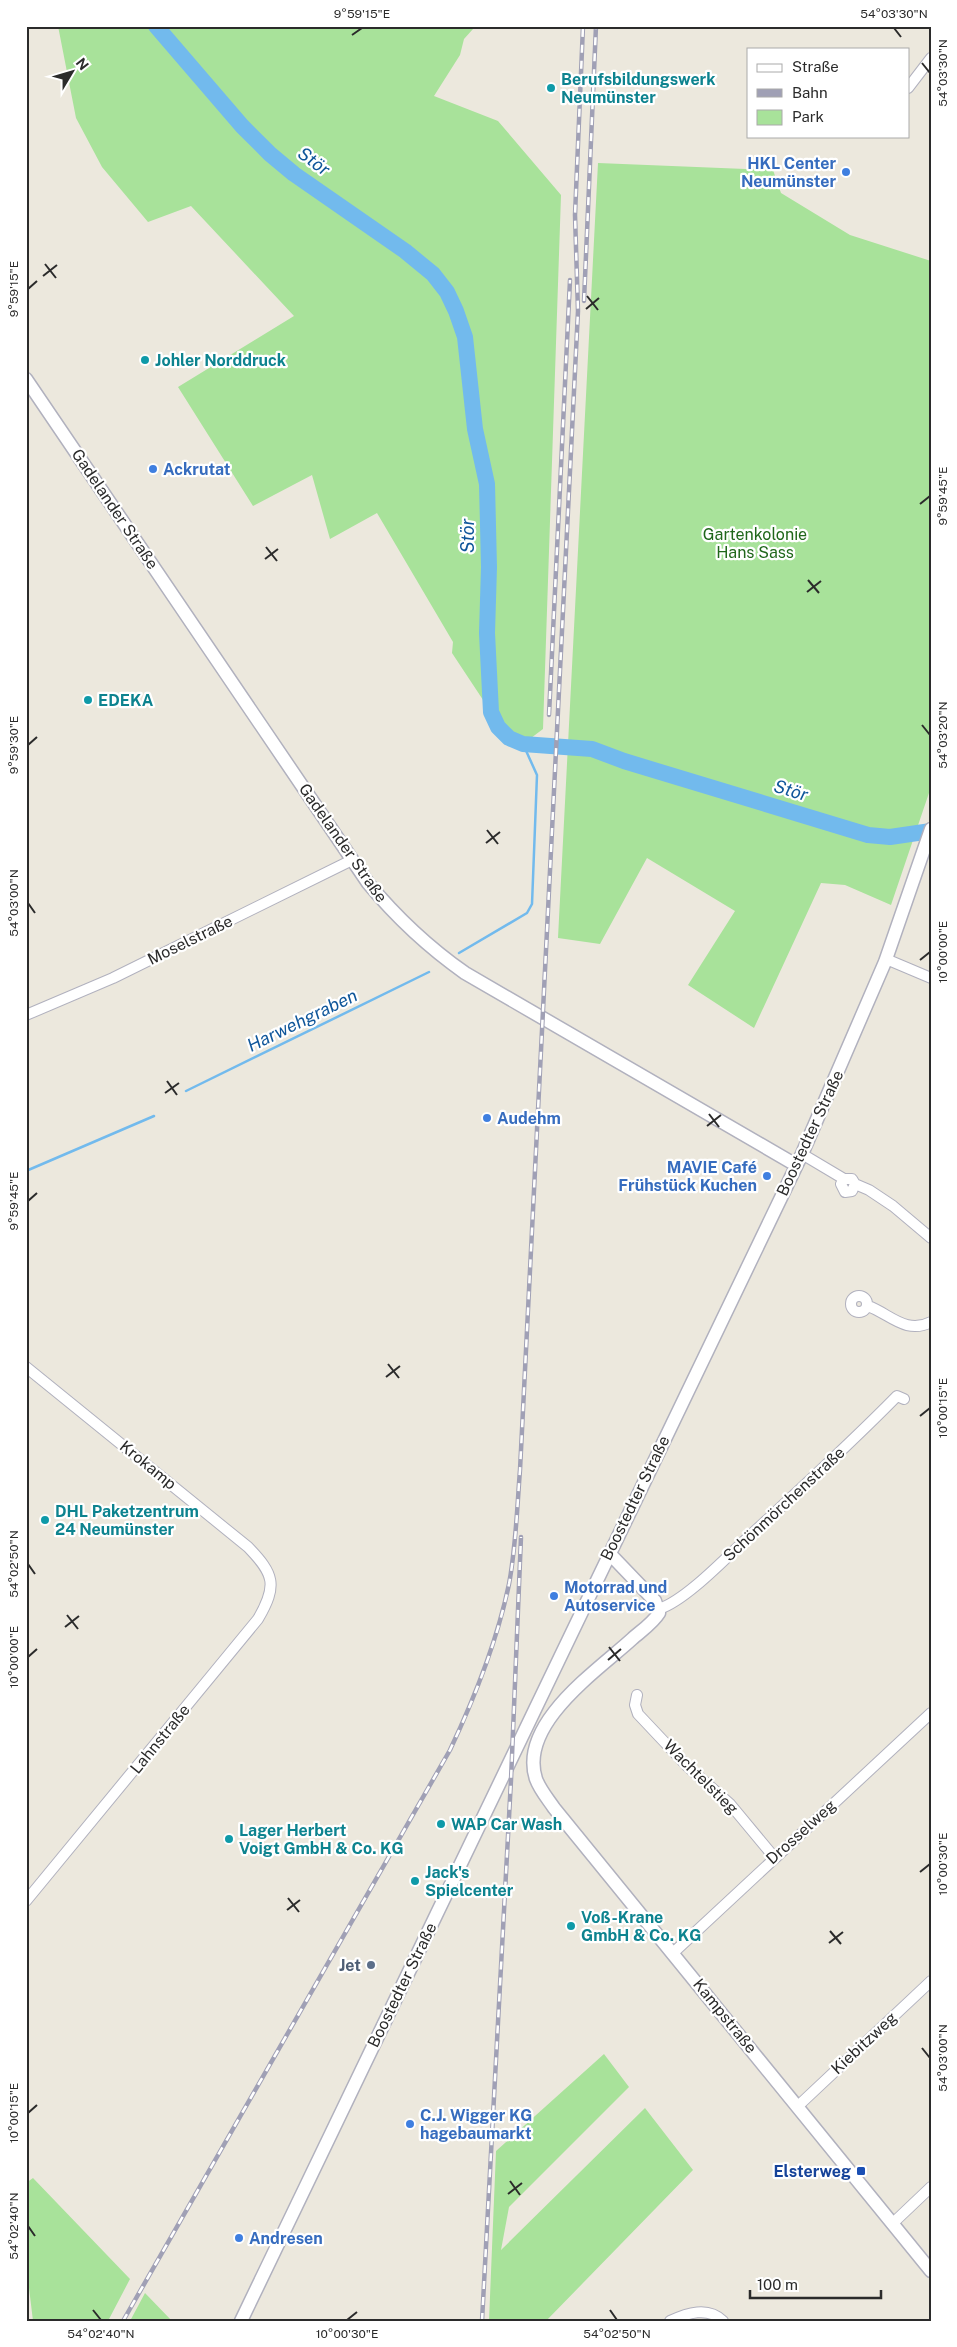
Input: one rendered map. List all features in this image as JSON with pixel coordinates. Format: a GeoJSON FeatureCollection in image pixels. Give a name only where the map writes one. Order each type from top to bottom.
{"type":"FeatureCollection","features":[{"type":"Feature","properties":{"kind":"street"},"geometry":{"type":"LineString","coordinates":[[910,85],[931,58]]}},
{"type":"Feature","properties":{"kind":"street","name":"Gadelander Straße"},"geometry":{"type":"LineString","coordinates":[[26,379],[352,860],[368,883],[403,922],[440,956],[465,973],[796,1165]]}},
{"type":"Feature","properties":{"kind":"street","name":"Boostedter Straße"},"geometry":{"type":"LineString","coordinates":[[241,2321],[802,1154],[886,959],[931,829]]}},
{"type":"Feature","properties":{"kind":"street","name":"Moselstraße"},"geometry":{"type":"LineString","coordinates":[[26,1015],[113,978],[352,860]]}},
{"type":"Feature","properties":{"kind":"street"},"geometry":{"type":"LineString","coordinates":[[886,959],[931,978]]}},
{"type":"Feature","properties":{"kind":"street"},"geometry":{"type":"LineString","coordinates":[[802,1154],[844,1179],[852,1179],[855,1184],[869,1190],[893,1206],[931,1238]]}},
{"type":"Feature","properties":{"kind":"street"},"geometry":{"type":"LineString","coordinates":[[868,1306],[904,1325],[920,1327],[931,1322]]}},
{"type":"Feature","properties":{"kind":"street","name":"Krokamp"},"geometry":{"type":"LineString","coordinates":[[26,1367],[248,1547],[267,1566]]}},
{"type":"Feature","properties":{"kind":"street","name":"Schönmörchenstraße"},"geometry":{"type":"LineString","coordinates":[[534,1755],[540,1734],[556,1710],[658,1616],[659,1609],[680,1597],[724,1559],[856,1438],[897,1396],[904,1399]]}},
{"type":"Feature","properties":{"kind":"street"},"geometry":{"type":"LineString","coordinates":[[609,1553],[654,1601],[659,1609]]}},
{"type":"Feature","properties":{"kind":"street","name":"Lahnstraße"},"geometry":{"type":"LineString","coordinates":[[26,1902],[258,1619],[271,1592],[267,1566]]}},
{"type":"Feature","properties":{"kind":"street","name":"Wachtelstieg"},"geometry":{"type":"LineString","coordinates":[[637,1695],[638,1714],[687,1766],[730,1804],[774,1857]]}},
{"type":"Feature","properties":{"kind":"street","name":"Drosselweg"},"geometry":{"type":"LineString","coordinates":[[673,1953],[931,1713]]}},
{"type":"Feature","properties":{"kind":"street","name":"Kampstraße"},"geometry":{"type":"LineString","coordinates":[[534,1755],[536,1778],[544,1794],[931,2271]]}},
{"type":"Feature","properties":{"kind":"street","name":"Kiebitzweg"},"geometry":{"type":"LineString","coordinates":[[798,2106],[931,1980]]}},
{"type":"Feature","properties":{"kind":"street"},"geometry":{"type":"LineString","coordinates":[[892,2224],[931,2187]]}},
{"type":"Feature","properties":{"kind":"street"},"geometry":{"type":"LineString","coordinates":[[670,2321],[686,2314],[702,2312],[717,2315],[723,2321]]}},
{"type":"Feature","properties":{"kind":"green space"},"geometry":{"type":"Polygon","coordinates":[[[58,26],[471,26],[473,29],[464,39],[460,55],[434,96],[498,121],[561,195],[543,729],[523,744],[509,738],[498,727],[491,712],[452,653],[453,642],[377,513],[330,539],[312,475],[253,506],[178,387],[294,316],[191,206],[148,222],[102,167],[76,118],[58,26]]]}},
{"type":"Feature","properties":{"kind":"green space","name":"Gartenkolonie Hans Sass"},"geometry":{"type":"Polygon","coordinates":[[[598,163],[773,170],[781,193],[850,235],[931,261],[931,787],[891,905],[845,885],[821,883],[754,1028],[688,985],[735,911],[647,858],[600,944],[558,938],[598,163]]]}},
{"type":"Feature","properties":{"kind":"green space"},"geometry":{"type":"Polygon","coordinates":[[[604,2054],[629,2087],[509,2207],[501,2250],[645,2108],[693,2170],[546,2321],[489,2321],[496,2151],[604,2054]]]}},
{"type":"Feature","properties":{"kind":"green space"},"geometry":{"type":"Polygon","coordinates":[[[33,2178],[130,2279],[108,2321],[33,2321],[26,2263],[26,2183],[33,2178]]]}},
{"type":"Feature","properties":{"kind":"green space"},"geometry":{"type":"Polygon","coordinates":[[[145,2293],[172,2321],[130,2321],[145,2293]]]}},
{"type":"Feature","properties":{"kind":"waterway","name":"Stör"},"geometry":{"type":"LineString","coordinates":[[156,26],[242,126],[270,154],[294,174],[405,251],[433,274],[447,292],[465,337],[475,429],[487,484],[489,567],[487,633],[491,712],[498,727],[509,738],[523,744],[592,749],[624,761],[868,835],[890,837],[931,831]]}},
{"type":"Feature","properties":{"kind":"waterway","name":"Harwehgraben"},"geometry":{"type":"LineString","coordinates":[[459,953],[527,913],[532,904],[537,775],[523,744]]}},
{"type":"Feature","properties":{"kind":"waterway","name":"Harwehgraben"},"geometry":{"type":"LineString","coordinates":[[186,1091],[429,972]]}},
{"type":"Feature","properties":{"kind":"waterway","name":"Harwehgraben"},"geometry":{"type":"LineString","coordinates":[[26,1171],[154,1116]]}},
{"type":"Feature","properties":{"kind":"railway"},"geometry":{"type":"LineString","coordinates":[[123,2321],[450,1750],[484,1669],[498,1627],[509,1584],[515,1542],[520,1470],[578,311],[575,215],[583,26]]}},
{"type":"Feature","properties":{"kind":"railway"},"geometry":{"type":"LineString","coordinates":[[584,301],[596,26]]}},
{"type":"Feature","properties":{"kind":"railway"},"geometry":{"type":"LineString","coordinates":[[549,715],[570,280]]}},
{"type":"Feature","properties":{"kind":"railway"},"geometry":{"type":"LineString","coordinates":[[482,2321],[511,1780],[521,1537]]}},
{"type":"Feature","properties":{"kind":"place","name":"Berufsbildungswerk Neumünster"},"geometry":{"type":"Point","coordinates":[551,88]}},
{"type":"Feature","properties":{"kind":"place","name":"HKL Center Neumünster"},"geometry":{"type":"Point","coordinates":[846,172]}},
{"type":"Feature","properties":{"kind":"place","name":"Johler Norddruck"},"geometry":{"type":"Point","coordinates":[145,360]}},
{"type":"Feature","properties":{"kind":"place","name":"Ackrutat"},"geometry":{"type":"Point","coordinates":[153,469]}},
{"type":"Feature","properties":{"kind":"place","name":"EDEKA"},"geometry":{"type":"Point","coordinates":[88,700]}},
{"type":"Feature","properties":{"kind":"place","name":"Audehm"},"geometry":{"type":"Point","coordinates":[487,1118]}},
{"type":"Feature","properties":{"kind":"place","name":"MAVIE Café Frühstück Kuchen"},"geometry":{"type":"Point","coordinates":[767,1176]}},
{"type":"Feature","properties":{"kind":"place","name":"DHL Paketzentrum 24 Neumünster"},"geometry":{"type":"Point","coordinates":[45,1520]}},
{"type":"Feature","properties":{"kind":"place","name":"Motorrad und Autoservice"},"geometry":{"type":"Point","coordinates":[554,1596]}},
{"type":"Feature","properties":{"kind":"place","name":"WAP Car Wash"},"geometry":{"type":"Point","coordinates":[441,1824]}},
{"type":"Feature","properties":{"kind":"place","name":"Lager Herbert Voigt GmbH & Co. KG"},"geometry":{"type":"Point","coordinates":[229,1839]}},
{"type":"Feature","properties":{"kind":"place","name":"Jack's Spielcenter"},"geometry":{"type":"Point","coordinates":[415,1881]}},
{"type":"Feature","properties":{"kind":"place","name":"Voß-Krane GmbH & Co. KG"},"geometry":{"type":"Point","coordinates":[571,1926]}},
{"type":"Feature","properties":{"kind":"place","name":"Jet"},"geometry":{"type":"Point","coordinates":[371,1965]}},
{"type":"Feature","properties":{"kind":"place","name":"C.J. Wigger KG hagebaumarkt"},"geometry":{"type":"Point","coordinates":[410,2124]}},
{"type":"Feature","properties":{"kind":"place","name":"Elsterweg"},"geometry":{"type":"Point","coordinates":[861,2171]}},
{"type":"Feature","properties":{"kind":"place","name":"Andresen"},"geometry":{"type":"Point","coordinates":[239,2238]}}]}
